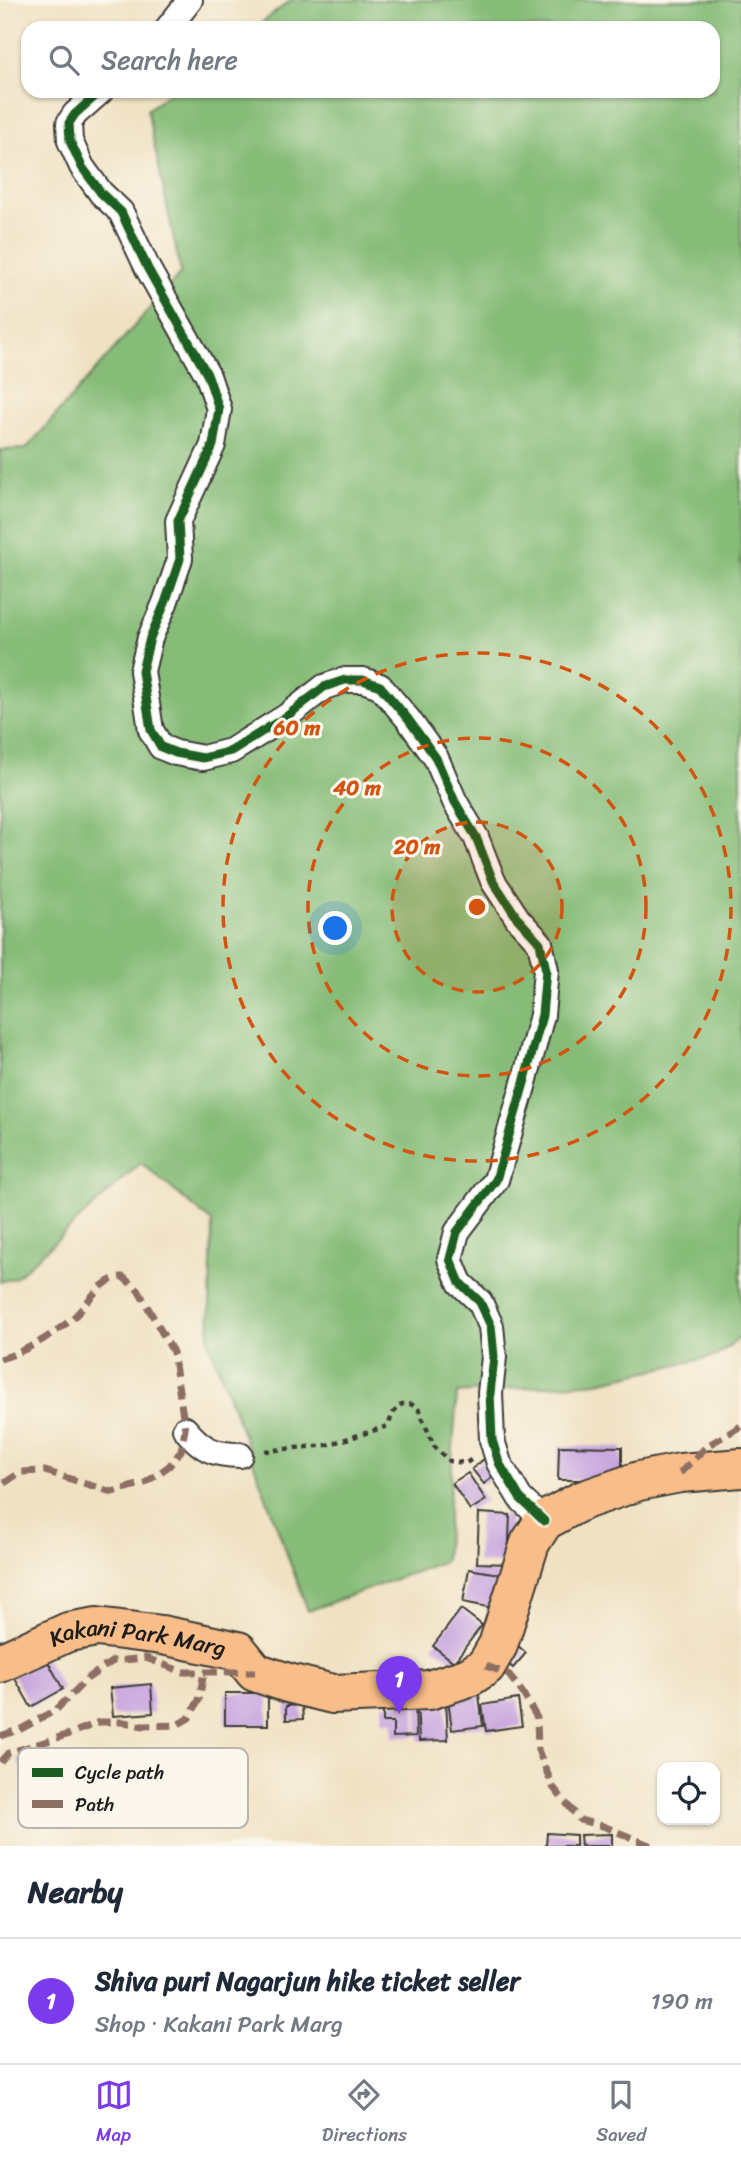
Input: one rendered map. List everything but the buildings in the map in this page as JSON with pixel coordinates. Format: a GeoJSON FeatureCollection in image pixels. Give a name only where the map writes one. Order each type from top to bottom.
{"type":"FeatureCollection","features":[{"type":"Feature","properties":{"kind":"main road"},"geometry":{"type":"LineString","coordinates":[[544,1521],[581,1501],[639,1481],[741,1468]]}},
{"type":"Feature","properties":{"kind":"main road","name":"Kakani Park Marg"},"geometry":{"type":"LineString","coordinates":[[0,1663],[68,1632],[97,1627],[162,1635],[239,1651],[255,1672],[333,1694],[429,1690],[469,1677],[486,1665],[498,1645],[530,1543],[544,1521]]}},
{"type":"Feature","properties":{"kind":"street"},"geometry":{"type":"LineString","coordinates":[[174,21],[190,0]]}},
{"type":"Feature","properties":{"kind":"street"},"geometry":{"type":"LineString","coordinates":[[93,98],[69,123],[70,141],[82,167],[121,212],[148,269],[208,376],[219,409],[213,444],[178,522],[180,559],[150,638],[142,671],[151,730],[160,747],[203,758],[231,751],[287,716],[324,687],[345,680],[363,680],[380,686],[436,758],[455,802],[476,837],[493,881],[518,919],[540,943],[546,970],[542,1015],[524,1083],[496,1180],[457,1232],[450,1259],[460,1283],[480,1302],[491,1326],[494,1357],[490,1393],[492,1440],[499,1463],[520,1498],[544,1521]]}},
{"type":"Feature","properties":{"kind":"street"},"geometry":{"type":"LineString","coordinates":[[185,1429],[199,1446],[222,1455],[240,1455]]}},
{"type":"Feature","properties":{"kind":"path"},"geometry":{"type":"LineString","coordinates":[[240,1455],[327,1445],[371,1433],[388,1426],[393,1413],[402,1404],[411,1404],[419,1410],[434,1446],[449,1461],[466,1463],[485,1451],[492,1440]]}},
{"type":"Feature","properties":{"kind":"green space"},"geometry":{"type":"Polygon","coordinates":[[[291,0],[741,0],[741,1337],[716,1356],[598,1382],[457,1393],[445,1561],[308,1611],[209,1342],[212,1222],[141,1163],[15,1278],[0,1282],[0,450],[26,449],[181,273],[147,110],[163,98],[720,98],[720,21],[264,21],[291,0]]]}},
{"type":"Feature","properties":{"kind":"marked path"},"geometry":{"type":"LineString","coordinates":[[0,1359],[48,1337],[73,1318],[101,1286],[115,1278],[123,1277],[138,1290],[173,1352],[185,1429],[181,1451],[169,1466],[145,1483],[112,1492],[45,1471],[21,1472],[0,1486]]}},
{"type":"Feature","properties":{"kind":"marked path"},"geometry":{"type":"LineString","coordinates":[[680,1473],[707,1446],[741,1426]]}},
{"type":"Feature","properties":{"kind":"marked path"},"geometry":{"type":"LineString","coordinates":[[0,1736],[21,1729],[56,1710],[88,1678],[113,1661],[146,1658],[183,1672],[255,1672]]}},
{"type":"Feature","properties":{"kind":"marked path"},"geometry":{"type":"LineString","coordinates":[[486,1666],[508,1674],[522,1692],[537,1718],[538,1750],[553,1787],[580,1820],[603,1826],[652,1846]]}},
{"type":"Feature","properties":{"kind":"marked path"},"geometry":{"type":"LineString","coordinates":[[24,1748],[99,1722],[124,1722],[143,1726],[177,1725],[189,1718],[199,1700],[204,1672]]}},
{"type":"Feature","properties":{"kind":"marked path"},"geometry":{"type":"LineString","coordinates":[[0,1762],[8,1753],[18,1750]]}},
{"type":"Feature","properties":{"kind":"cycle path"},"geometry":{"type":"LineString","coordinates":[[93,98],[69,123],[70,141],[82,167],[101,193],[121,212],[148,269],[208,376],[219,409],[213,445],[178,521],[180,559],[150,638],[142,671],[151,730],[161,747],[203,758],[231,751],[287,716],[324,687],[345,680],[363,680],[380,686],[436,758],[455,802],[476,837],[493,881],[518,919],[540,943],[546,970],[542,1015],[524,1083],[496,1180],[457,1232],[450,1259],[460,1283],[480,1302],[491,1326],[494,1357],[490,1393],[492,1440],[499,1463],[520,1498],[544,1521]]}},
{"type":"Feature","properties":{"kind":"place","name":"Shiva puri Nagarjun hike ticket seller"},"geometry":{"type":"Point","coordinates":[399,1714]}}]}
